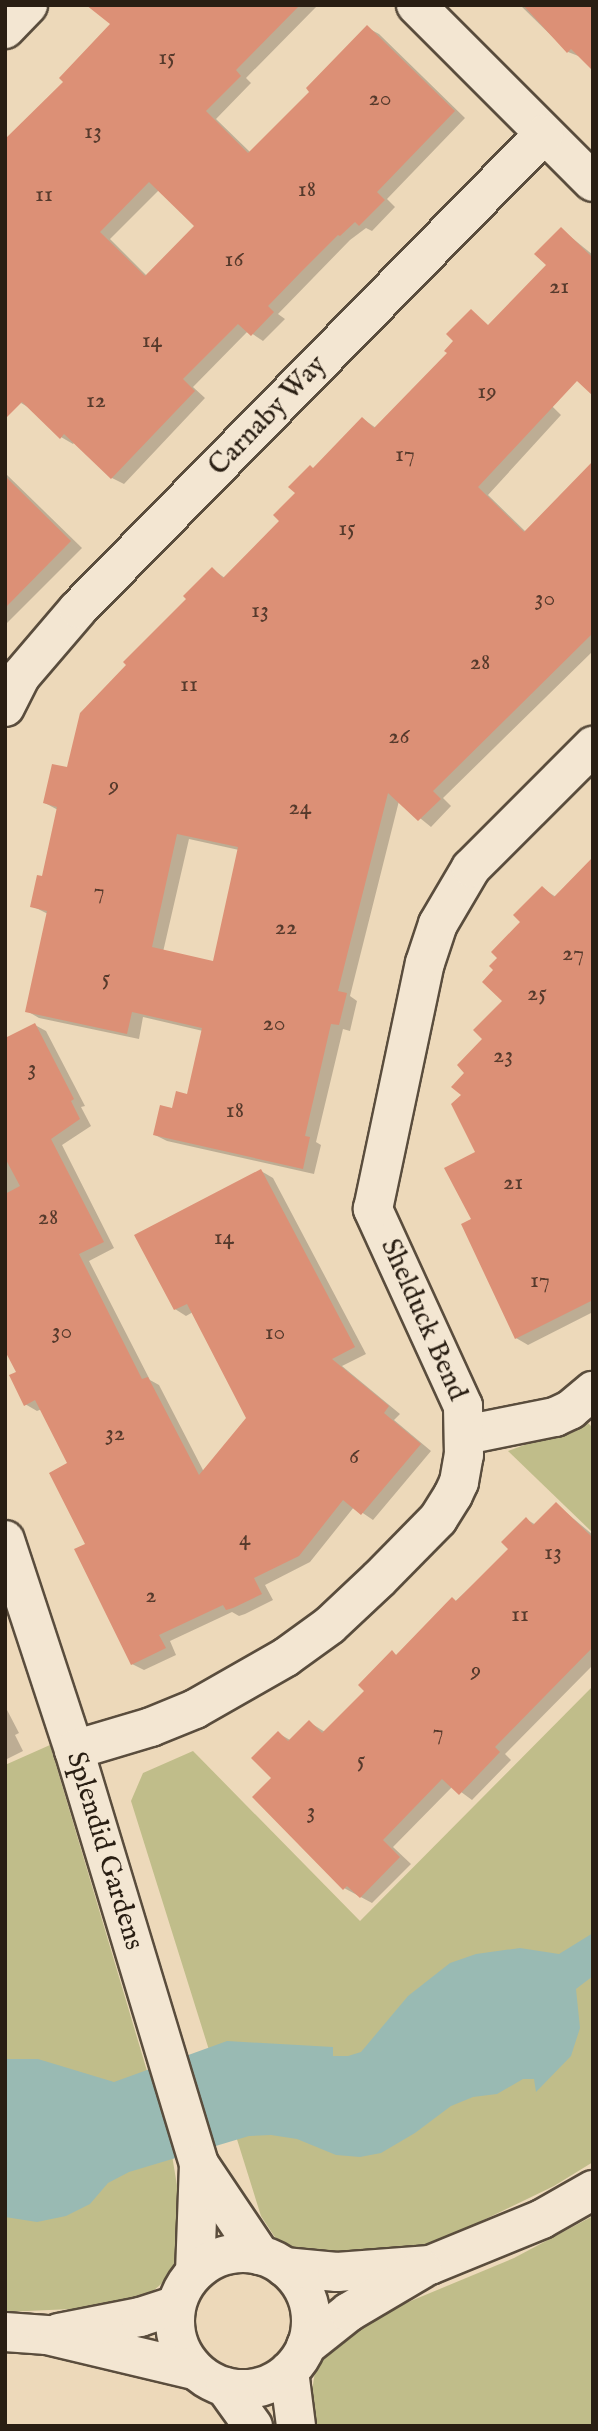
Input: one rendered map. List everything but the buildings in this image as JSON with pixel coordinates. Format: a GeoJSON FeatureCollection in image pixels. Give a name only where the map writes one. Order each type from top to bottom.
{"type":"FeatureCollection","features":[{"type":"Feature","properties":{"kind":"street"},"geometry":{"type":"LineString","coordinates":[[5,29],[28,5]]}},
{"type":"Feature","properties":{"kind":"street"},"geometry":{"type":"LineString","coordinates":[[416,5],[593,182]]}},
{"type":"Feature","properties":{"kind":"street","name":"Carnaby Way"},"geometry":{"type":"LineString","coordinates":[[5,707],[20,677],[78,609],[544,134]]}},
{"type":"Feature","properties":{"kind":"street","name":"Shelduck Bend"},"geometry":{"type":"LineString","coordinates":[[74,1750],[151,1727],[195,1709],[286,1657],[330,1625],[438,1519],[459,1482],[466,1435],[463,1406],[373,1209],[425,963],[438,924],[471,868],[593,746]]}},
{"type":"Feature","properties":{"kind":"street"},"geometry":{"type":"LineString","coordinates":[[466,1435],[555,1417],[593,1391]]}},
{"type":"Feature","properties":{"kind":"street","name":"Splendid Gardens"},"geometry":{"type":"LineString","coordinates":[[5,1540],[74,1750],[199,2164],[195,2272]]}},
{"type":"Feature","properties":{"kind":"street","name":"Splendid Gardens"},"geometry":{"type":"LineString","coordinates":[[199,2164],[272,2261]]}},
{"type":"Feature","properties":{"kind":"street"},"geometry":{"type":"LineString","coordinates":[[5,2332],[47,2335],[248,2389],[271,2383],[349,2312],[430,2265],[542,2219],[593,2190]]}},
{"type":"Feature","properties":{"kind":"street"},"geometry":{"type":"LineString","coordinates":[[253,2426],[181,2350],[175,2328],[176,2305],[183,2287],[195,2272],[237,2253],[337,2272],[430,2265]]}},
{"type":"Feature","properties":{"kind":"street"},"geometry":{"type":"LineString","coordinates":[[272,2261],[302,2287],[309,2306],[311,2326],[298,2359],[296,2426]]}},
{"type":"Feature","properties":{"kind":"street"},"geometry":{"type":"LineString","coordinates":[[47,2335],[140,2318],[176,2305]]}},
{"type":"Feature","properties":{"kind":"shaded area"},"geometry":{"type":"Polygon","coordinates":[[[587,1422],[593,1428],[593,1533],[508,1451],[587,1422]]]}},
{"type":"Feature","properties":{"kind":"shaded area"},"geometry":{"type":"Polygon","coordinates":[[[593,1686],[593,2162],[554,2186],[446,2238],[406,2251],[375,2256],[299,2250],[278,2242],[261,2216],[131,1801],[143,1773],[193,1751],[360,1921],[593,1686]]]}},
{"type":"Feature","properties":{"kind":"shaded area"},"geometry":{"type":"Polygon","coordinates":[[[50,1745],[172,2155],[179,2198],[180,2260],[168,2278],[152,2292],[116,2307],[5,2312],[5,1765],[50,1745]]]}},
{"type":"Feature","properties":{"kind":"shaded area"},"geometry":{"type":"Polygon","coordinates":[[[593,2216],[593,2426],[316,2426],[312,2391],[316,2365],[329,2344],[370,2318],[514,2258],[593,2216]]]}},
{"type":"Feature","properties":{"kind":"water"},"geometry":{"type":"Polygon","coordinates":[[[593,1933],[593,1976],[576,1989],[580,2028],[571,2056],[536,2092],[534,2079],[523,2079],[497,2094],[473,2097],[451,2106],[415,2133],[381,2153],[360,2157],[336,2155],[297,2139],[271,2135],[249,2136],[129,2172],[108,2183],[90,2204],[66,2216],[37,2222],[5,2217],[5,2059],[38,2059],[114,2082],[227,2041],[333,2047],[333,2056],[348,2056],[361,2052],[408,1996],[450,1963],[476,1954],[520,1948],[559,1954],[593,1933]]]}}]}
